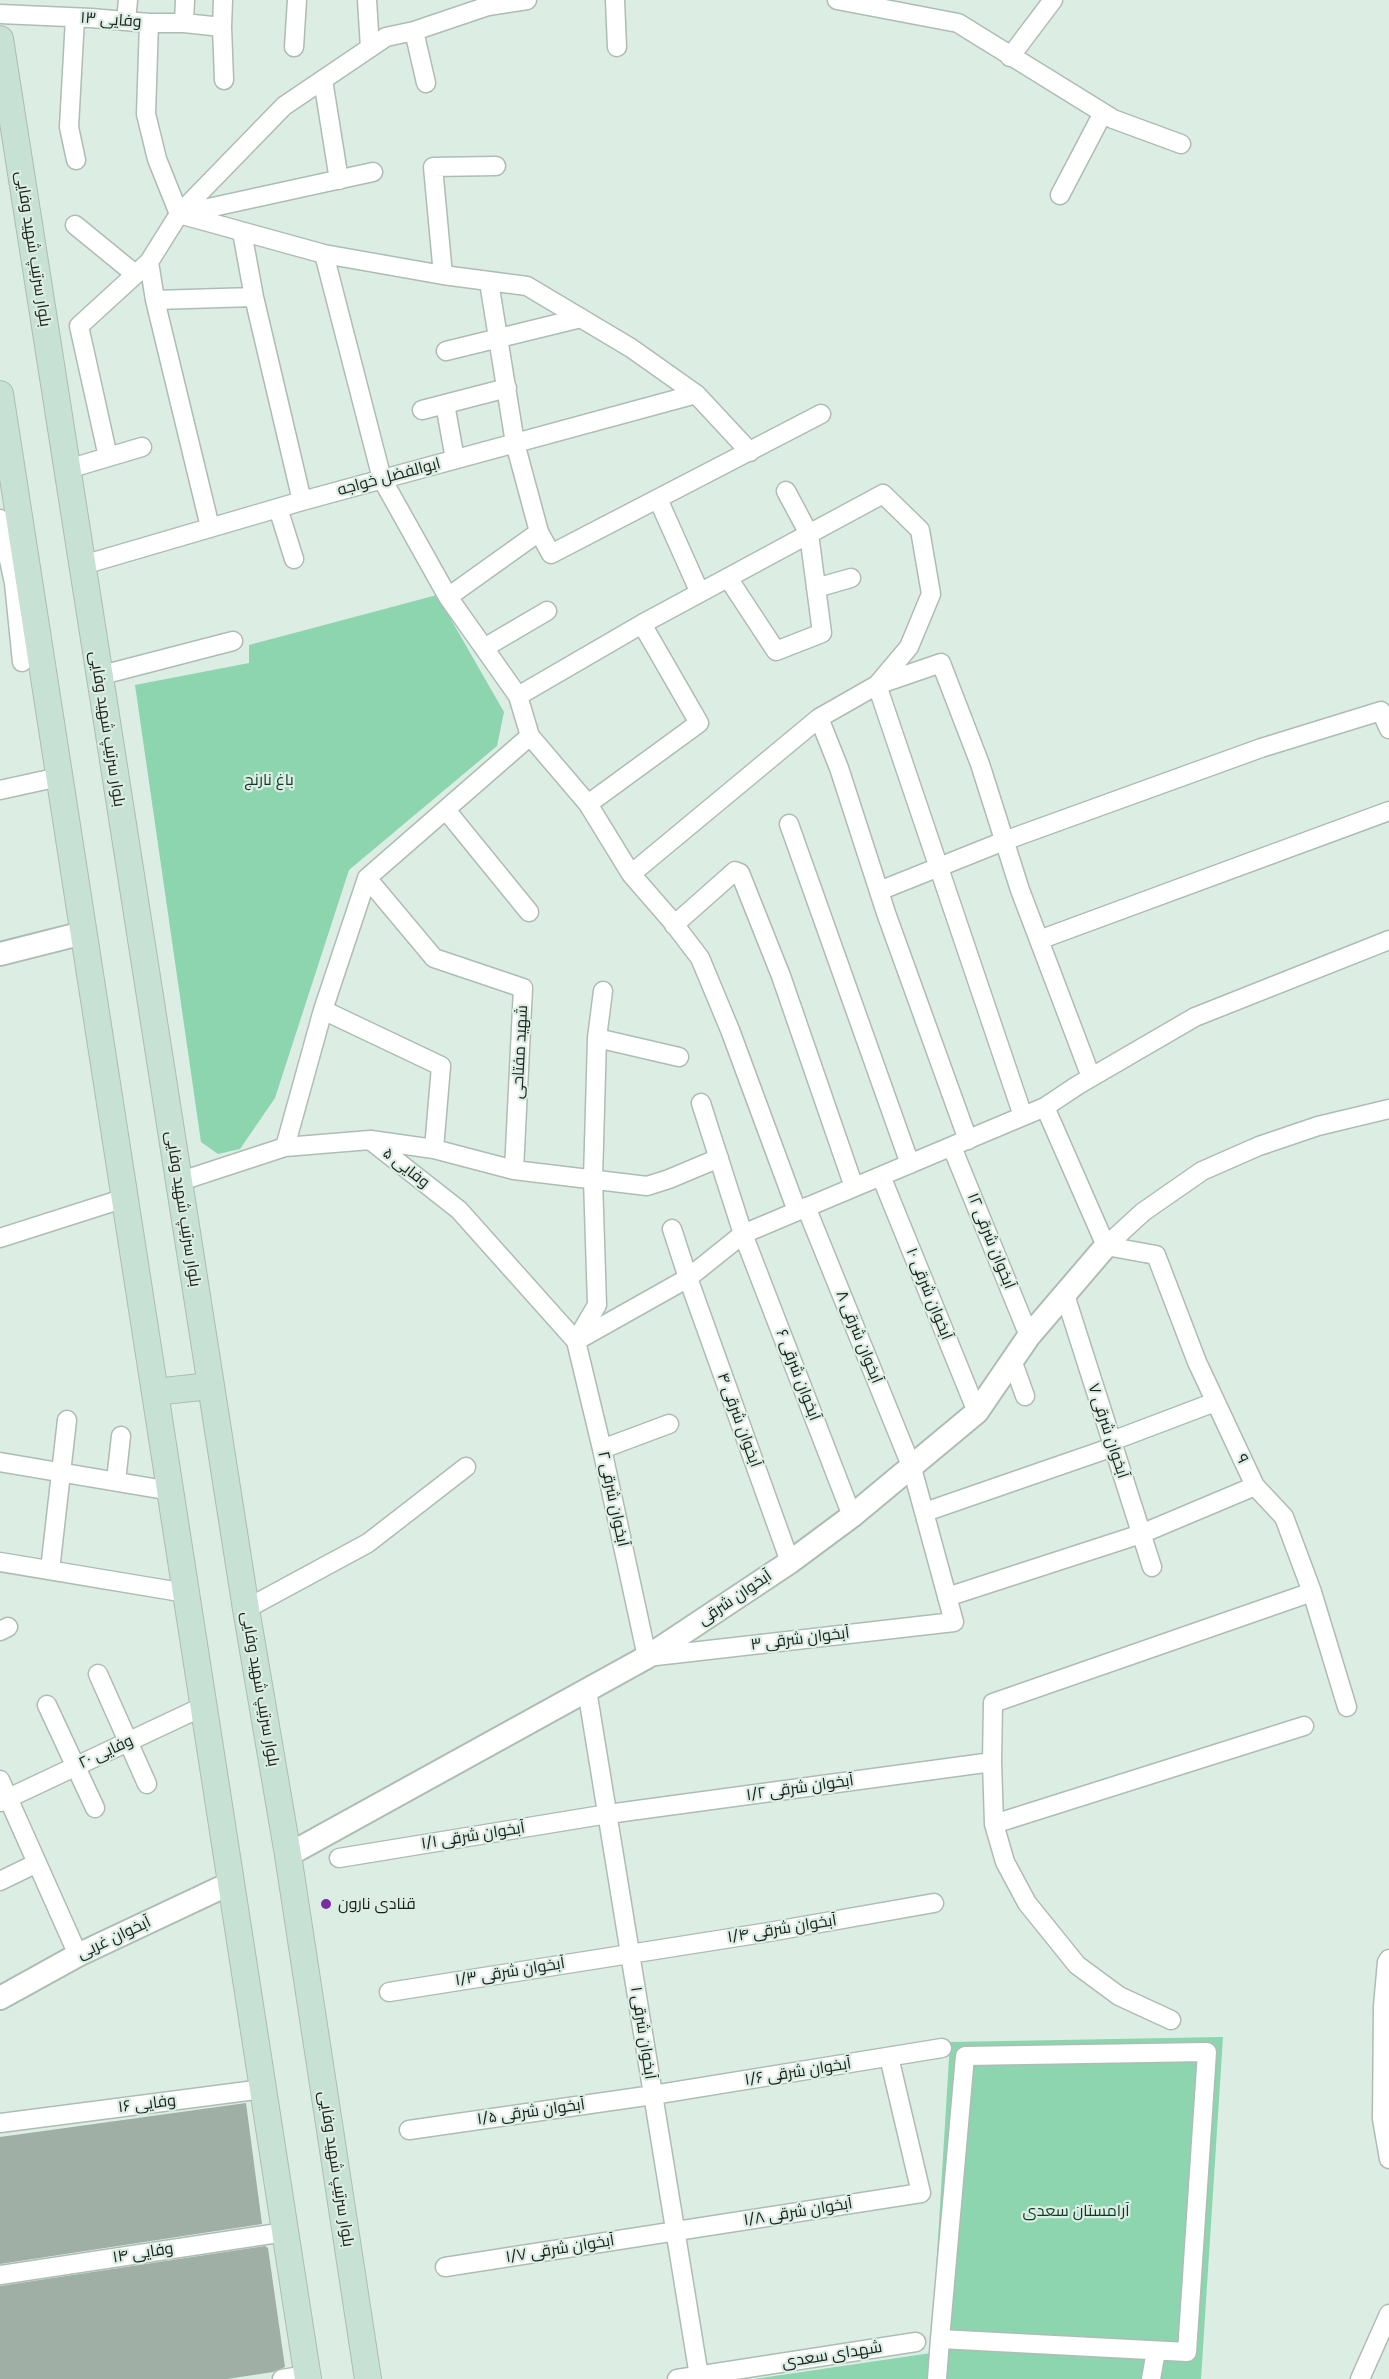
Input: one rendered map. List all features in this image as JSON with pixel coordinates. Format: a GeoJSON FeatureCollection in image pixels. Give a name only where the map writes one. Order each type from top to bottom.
{"type":"FeatureCollection","features":[{"type":"Feature","properties":{"kind":"main road","name":"بلوار سرتیپ شهید وفایی"},"geometry":{"type":"LineString","coordinates":[[0,39],[210,1386],[288,1855],[368,2379]]}},
{"type":"Feature","properties":{"kind":"main road"},"geometry":{"type":"LineString","coordinates":[[0,394],[14,583],[59,777],[308,2377]]}},
{"type":"Feature","properties":{"kind":"main road"},"geometry":{"type":"LineString","coordinates":[[155,1392],[210,1386]]}},
{"type":"Feature","properties":{"kind":"street"},"geometry":{"type":"LineString","coordinates":[[126,21],[128,0]]}},
{"type":"Feature","properties":{"kind":"street"},"geometry":{"type":"LineString","coordinates":[[184,23],[185,0]]}},
{"type":"Feature","properties":{"kind":"street"},"geometry":{"type":"LineString","coordinates":[[223,0],[224,80]]}},
{"type":"Feature","properties":{"kind":"street"},"geometry":{"type":"LineString","coordinates":[[294,47],[297,0]]}},
{"type":"Feature","properties":{"kind":"street"},"geometry":{"type":"LineString","coordinates":[[367,0],[370,48]]}},
{"type":"Feature","properties":{"kind":"street"},"geometry":{"type":"LineString","coordinates":[[108,457],[79,326],[142,268],[179,214],[284,106],[386,37],[414,32],[488,6],[527,0]]}},
{"type":"Feature","properties":{"kind":"street"},"geometry":{"type":"LineString","coordinates":[[615,0],[617,47]]}},
{"type":"Feature","properties":{"kind":"street"},"geometry":{"type":"LineString","coordinates":[[1010,57],[1053,0]]}},
{"type":"Feature","properties":{"kind":"street"},"geometry":{"type":"LineString","coordinates":[[845,1],[958,24],[1113,119],[1181,144]]}},
{"type":"Feature","properties":{"kind":"street"},"geometry":{"type":"LineString","coordinates":[[69,12],[69,127],[76,160]]}},
{"type":"Feature","properties":{"kind":"street","name":"وفایی ۱۳"},"geometry":{"type":"LineString","coordinates":[[0,14],[69,12],[149,24],[184,23],[222,27]]}},
{"type":"Feature","properties":{"kind":"street"},"geometry":{"type":"LineString","coordinates":[[149,24],[146,114],[157,159],[179,214]]}},
{"type":"Feature","properties":{"kind":"street"},"geometry":{"type":"LineString","coordinates":[[414,32],[426,83]]}},
{"type":"Feature","properties":{"kind":"street"},"geometry":{"type":"LineString","coordinates":[[323,80],[339,180]]}},
{"type":"Feature","properties":{"kind":"street"},"geometry":{"type":"LineString","coordinates":[[1060,195],[1103,113]]}},
{"type":"Feature","properties":{"kind":"street"},"geometry":{"type":"LineString","coordinates":[[443,275],[434,168],[496,166]]}},
{"type":"Feature","properties":{"kind":"street"},"geometry":{"type":"LineString","coordinates":[[179,214],[373,172]]}},
{"type":"Feature","properties":{"kind":"street"},"geometry":{"type":"LineString","coordinates":[[179,214],[324,254],[443,275],[527,286],[631,348],[696,394],[750,452]]}},
{"type":"Feature","properties":{"kind":"street"},"geometry":{"type":"LineString","coordinates":[[75,225],[142,268],[155,300],[210,527]]}},
{"type":"Feature","properties":{"kind":"street"},"geometry":{"type":"LineString","coordinates":[[242,232],[254,297],[302,501]]}},
{"type":"Feature","properties":{"kind":"street"},"geometry":{"type":"LineString","coordinates":[[285,1147],[323,1010],[367,878],[530,736],[518,696],[448,597],[382,479],[324,254]]}},
{"type":"Feature","properties":{"kind":"street"},"geometry":{"type":"LineString","coordinates":[[489,282],[516,443],[539,532],[551,554],[821,414]]}},
{"type":"Feature","properties":{"kind":"street"},"geometry":{"type":"LineString","coordinates":[[155,300],[254,297]]}},
{"type":"Feature","properties":{"kind":"street"},"geometry":{"type":"LineString","coordinates":[[446,351],[581,318]]}},
{"type":"Feature","properties":{"kind":"street"},"geometry":{"type":"LineString","coordinates":[[422,410],[507,388]]}},
{"type":"Feature","properties":{"kind":"street","name":"ابوالفضل خواجه"},"geometry":{"type":"LineString","coordinates":[[83,565],[302,501],[696,394]]}},
{"type":"Feature","properties":{"kind":"street"},"geometry":{"type":"LineString","coordinates":[[445,404],[455,459]]}},
{"type":"Feature","properties":{"kind":"street"},"geometry":{"type":"LineString","coordinates":[[68,469],[142,447]]}},
{"type":"Feature","properties":{"kind":"street"},"geometry":{"type":"LineString","coordinates":[[728,578],[777,651],[822,633],[809,534],[786,491]]}},
{"type":"Feature","properties":{"kind":"street"},"geometry":{"type":"LineString","coordinates":[[518,696],[642,624],[883,494],[920,530],[931,594],[909,647],[877,685]]}},
{"type":"Feature","properties":{"kind":"street"},"geometry":{"type":"LineString","coordinates":[[658,499],[700,593]]}},
{"type":"Feature","properties":{"kind":"street"},"geometry":{"type":"LineString","coordinates":[[278,508],[294,559]]}},
{"type":"Feature","properties":{"kind":"street"},"geometry":{"type":"LineString","coordinates":[[0,519],[14,583],[22,662]]}},
{"type":"Feature","properties":{"kind":"street"},"geometry":{"type":"LineString","coordinates":[[448,597],[539,532]]}},
{"type":"Feature","properties":{"kind":"street"},"geometry":{"type":"LineString","coordinates":[[816,588],[851,578]]}},
{"type":"Feature","properties":{"kind":"street"},"geometry":{"type":"LineString","coordinates":[[484,648],[547,611]]}},
{"type":"Feature","properties":{"kind":"street"},"geometry":{"type":"LineString","coordinates":[[588,804],[699,723],[642,624]]}},
{"type":"Feature","properties":{"kind":"street"},"geometry":{"type":"LineString","coordinates":[[98,676],[233,641]]}},
{"type":"Feature","properties":{"kind":"street"},"geometry":{"type":"LineString","coordinates":[[631,874],[819,717],[877,685],[941,663],[980,764],[1039,940],[1091,1077]]}},
{"type":"Feature","properties":{"kind":"street"},"geometry":{"type":"LineString","coordinates":[[877,685],[1023,1116]]}},
{"type":"Feature","properties":{"kind":"street"},"geometry":{"type":"LineString","coordinates":[[879,891],[1004,841],[1261,748],[1381,711],[1389,729]]}},
{"type":"Feature","properties":{"kind":"street","name":"آبخوان شرقی ۱۲"},"geometry":{"type":"LineString","coordinates":[[819,717],[839,768],[960,1143],[1029,1336]]}},
{"type":"Feature","properties":{"kind":"street","name":"آبخوان شرقی ۸"},"geometry":{"type":"LineString","coordinates":[[530,736],[588,804],[631,874],[700,958],[802,1209],[912,1468],[926,1512],[954,1622]]}},
{"type":"Feature","properties":{"kind":"street"},"geometry":{"type":"LineString","coordinates":[[0,790],[59,777]]}},
{"type":"Feature","properties":{"kind":"street"},"geometry":{"type":"LineString","coordinates":[[446,810],[529,912]]}},
{"type":"Feature","properties":{"kind":"street"},"geometry":{"type":"LineString","coordinates":[[1039,940],[1389,811]]}},
{"type":"Feature","properties":{"kind":"street"},"geometry":{"type":"LineString","coordinates":[[789,824],[910,1164]]}},
{"type":"Feature","properties":{"kind":"street"},"geometry":{"type":"LineString","coordinates":[[675,925],[735,871],[740,873],[781,976],[854,1187]]}},
{"type":"Feature","properties":{"kind":"street","name":"شهید مفتاحی"},"geometry":{"type":"LineString","coordinates":[[367,878],[434,958],[523,988],[514,1170]]}},
{"type":"Feature","properties":{"kind":"street"},"geometry":{"type":"LineString","coordinates":[[0,954],[83,933]]}},
{"type":"Feature","properties":{"kind":"street"},"geometry":{"type":"LineString","coordinates":[[576,1341],[688,1278],[743,1234],[1046,1107],[1091,1077],[1195,1017],[1389,940]]}},
{"type":"Feature","properties":{"kind":"street"},"geometry":{"type":"LineString","coordinates":[[576,1341],[597,1305],[593,1179],[597,1038],[603,991]]}},
{"type":"Feature","properties":{"kind":"street"},"geometry":{"type":"LineString","coordinates":[[323,1010],[441,1066],[434,1149]]}},
{"type":"Feature","properties":{"kind":"street"},"geometry":{"type":"LineString","coordinates":[[597,1038],[680,1057]]}},
{"type":"Feature","properties":{"kind":"street","name":"آبخوان شرقی ۶"},"geometry":{"type":"LineString","coordinates":[[701,1103],[743,1234],[852,1516]]}},
{"type":"Feature","properties":{"kind":"street"},"geometry":{"type":"LineString","coordinates":[[1046,1107],[1106,1246],[1143,1212],[1202,1171],[1259,1146],[1318,1125],[1389,1109]]}},
{"type":"Feature","properties":{"kind":"street"},"geometry":{"type":"LineString","coordinates":[[370,1140],[434,1149],[514,1170],[647,1186],[719,1158]]}},
{"type":"Feature","properties":{"kind":"street","name":"وفایی ۵"},"geometry":{"type":"LineString","coordinates":[[178,1182],[285,1147],[370,1140],[459,1210],[576,1341]]}},
{"type":"Feature","properties":{"kind":"street","name":"آبخوان شرقی ۱۰"},"geometry":{"type":"LineString","coordinates":[[881,1176],[976,1412]]}},
{"type":"Feature","properties":{"kind":"street"},"geometry":{"type":"LineString","coordinates":[[0,1238],[125,1198]]}},
{"type":"Feature","properties":{"kind":"street","name":"آبخوان شرقی ۴"},"geometry":{"type":"LineString","coordinates":[[672,1229],[790,1562]]}},
{"type":"Feature","properties":{"kind":"street","name":"آبخوان شرقی"},"geometry":{"type":"LineString","coordinates":[[288,1855],[647,1657],[790,1562],[852,1516],[976,1412],[1029,1336],[1106,1246]]}},
{"type":"Feature","properties":{"kind":"street","name":"۹"},"geometry":{"type":"LineString","coordinates":[[1106,1246],[1156,1255],[1215,1402],[1255,1486],[1284,1517],[1312,1592],[1347,1707]]}},
{"type":"Feature","properties":{"kind":"street","name":"آبخوان شرقی ۷"},"geometry":{"type":"LineString","coordinates":[[1065,1295],[1152,1567]]}},
{"type":"Feature","properties":{"kind":"street","name":"آبخوان شرقی ۲"},"geometry":{"type":"LineString","coordinates":[[576,1341],[647,1657]]}},
{"type":"Feature","properties":{"kind":"street"},"geometry":{"type":"LineString","coordinates":[[1011,1360],[1025,1396]]}},
{"type":"Feature","properties":{"kind":"street"},"geometry":{"type":"LineString","coordinates":[[926,1512],[1113,1444],[1215,1402]]}},
{"type":"Feature","properties":{"kind":"street"},"geometry":{"type":"LineString","coordinates":[[50,1570],[67,1420]]}},
{"type":"Feature","properties":{"kind":"street"},"geometry":{"type":"LineString","coordinates":[[602,1449],[669,1424]]}},
{"type":"Feature","properties":{"kind":"street"},"geometry":{"type":"LineString","coordinates":[[116,1482],[121,1436]]}},
{"type":"Feature","properties":{"kind":"street"},"geometry":{"type":"LineString","coordinates":[[0,1462],[171,1491]]}},
{"type":"Feature","properties":{"kind":"street"},"geometry":{"type":"LineString","coordinates":[[246,1610],[368,1543],[466,1467]]}},
{"type":"Feature","properties":{"kind":"street"},"geometry":{"type":"LineString","coordinates":[[947,1597],[1141,1534],[1255,1486]]}},
{"type":"Feature","properties":{"kind":"street"},"geometry":{"type":"LineString","coordinates":[[0,1562],[186,1593]]}},
{"type":"Feature","properties":{"kind":"street"},"geometry":{"type":"LineString","coordinates":[[1171,2020],[1119,1996],[1077,1965],[1027,1903],[1005,1862],[994,1824],[993,1703],[1312,1592]]}},
{"type":"Feature","properties":{"kind":"street","name":"آبخوان شرقی ۳"},"geometry":{"type":"LineString","coordinates":[[647,1657],[954,1622]]}},
{"type":"Feature","properties":{"kind":"street"},"geometry":{"type":"LineString","coordinates":[[98,1674],[147,1784]]}},
{"type":"Feature","properties":{"kind":"street","name":"آبخوان شرقی ۱"},"geometry":{"type":"LineString","coordinates":[[587,1690],[699,2376]]}},
{"type":"Feature","properties":{"kind":"street"},"geometry":{"type":"LineString","coordinates":[[47,1705],[95,1808]]}},
{"type":"Feature","properties":{"kind":"street","name":"وفایی ۲۰"},"geometry":{"type":"LineString","coordinates":[[4,1800],[204,1706]]}},
{"type":"Feature","properties":{"kind":"street"},"geometry":{"type":"LineString","coordinates":[[994,1824],[1304,1726]]}},
{"type":"Feature","properties":{"kind":"street","name":"آبخوان شرقی ۱/۲"},"geometry":{"type":"LineString","coordinates":[[608,1814],[992,1762]]}},
{"type":"Feature","properties":{"kind":"street"},"geometry":{"type":"LineString","coordinates":[[0,1780],[4,1800],[37,1863],[78,1954]]}},
{"type":"Feature","properties":{"kind":"street","name":"آبخوان شرقی ۱/۱"},"geometry":{"type":"LineString","coordinates":[[339,1858],[608,1814]]}},
{"type":"Feature","properties":{"kind":"street"},"geometry":{"type":"LineString","coordinates":[[0,1881],[37,1863]]}},
{"type":"Feature","properties":{"kind":"street","name":"آبخوان غربی"},"geometry":{"type":"LineString","coordinates":[[0,1998],[78,1954],[231,1883]]}},
{"type":"Feature","properties":{"kind":"street","name":"آبخوان شرقی ۱/۴"},"geometry":{"type":"LineString","coordinates":[[630,1953],[934,1903]]}},
{"type":"Feature","properties":{"kind":"street","name":"آبخوان شرقی ۱/۳"},"geometry":{"type":"LineString","coordinates":[[389,1992],[630,1953]]}},
{"type":"Feature","properties":{"kind":"street"},"geometry":{"type":"LineString","coordinates":[[1389,1959],[1383,2006],[1382,2096],[1382,2119],[1389,2159]]}},
{"type":"Feature","properties":{"kind":"street","name":"آبخوان شرقی ۱/۶"},"geometry":{"type":"LineString","coordinates":[[653,2095],[942,2048]]}},
{"type":"Feature","properties":{"kind":"street"},"geometry":{"type":"LineString","coordinates":[[937,2379],[940,2339],[964,2056],[1207,2052],[1187,2352],[940,2339]]}},
{"type":"Feature","properties":{"kind":"street","name":"آبخوان شرقی ۱/۸"},"geometry":{"type":"LineString","coordinates":[[676,2231],[921,2193],[889,2057]]}},
{"type":"Feature","properties":{"kind":"street","name":"وفایی ۱۶"},"geometry":{"type":"LineString","coordinates":[[0,2123],[263,2089]]}},
{"type":"Feature","properties":{"kind":"street","name":"آبخوان شرقی ۱/۵"},"geometry":{"type":"LineString","coordinates":[[409,2130],[653,2095]]}},
{"type":"Feature","properties":{"kind":"street","name":"آبخوان شرقی ۱/۷"},"geometry":{"type":"LineString","coordinates":[[445,2267],[676,2231]]}},
{"type":"Feature","properties":{"kind":"street","name":"وفایی ۱۴"},"geometry":{"type":"LineString","coordinates":[[0,2275],[285,2232]]}},
{"type":"Feature","properties":{"kind":"street"},"geometry":{"type":"LineString","coordinates":[[1360,2379],[1389,2314]]}},
{"type":"Feature","properties":{"kind":"street","name":"شهدای سعدی"},"geometry":{"type":"LineString","coordinates":[[677,2379],[720,2376],[916,2342]]}},
{"type":"Feature","properties":{"kind":"street"},"geometry":{"type":"LineString","coordinates":[[1151,2379],[1156,2351]]}},
{"type":"Feature","properties":{"kind":"street"},"geometry":{"type":"LineString","coordinates":[[282,2379],[308,2377]]}},
{"type":"Feature","properties":{"kind":"green space","name":"باغ نارنج"},"geometry":{"type":"Polygon","coordinates":[[[437,595],[504,712],[497,746],[349,870],[275,1098],[240,1149],[218,1154],[201,1142],[135,685],[249,663],[249,645],[437,595]]]}},
{"type":"Feature","properties":{"kind":"green space","name":"آرامستان سعدی"},"geometry":{"type":"Polygon","coordinates":[[[1223,2037],[1201,2379],[754,2379],[931,2353],[950,2042],[1223,2037]]]}},
{"type":"Feature","properties":{"kind":"building"},"geometry":{"type":"Polygon","coordinates":[[[246,2103],[262,2224],[0,2264],[0,2137],[246,2103]]]}},
{"type":"Feature","properties":{"kind":"building"},"geometry":{"type":"Polygon","coordinates":[[[265,2246],[268,2248],[285,2367],[273,2372],[227,2379],[0,2379],[0,2286],[265,2246]]]}},
{"type":"Feature","properties":{"kind":"place","name":"قنادی نارون"},"geometry":{"type":"Point","coordinates":[326,1904]}}]}
